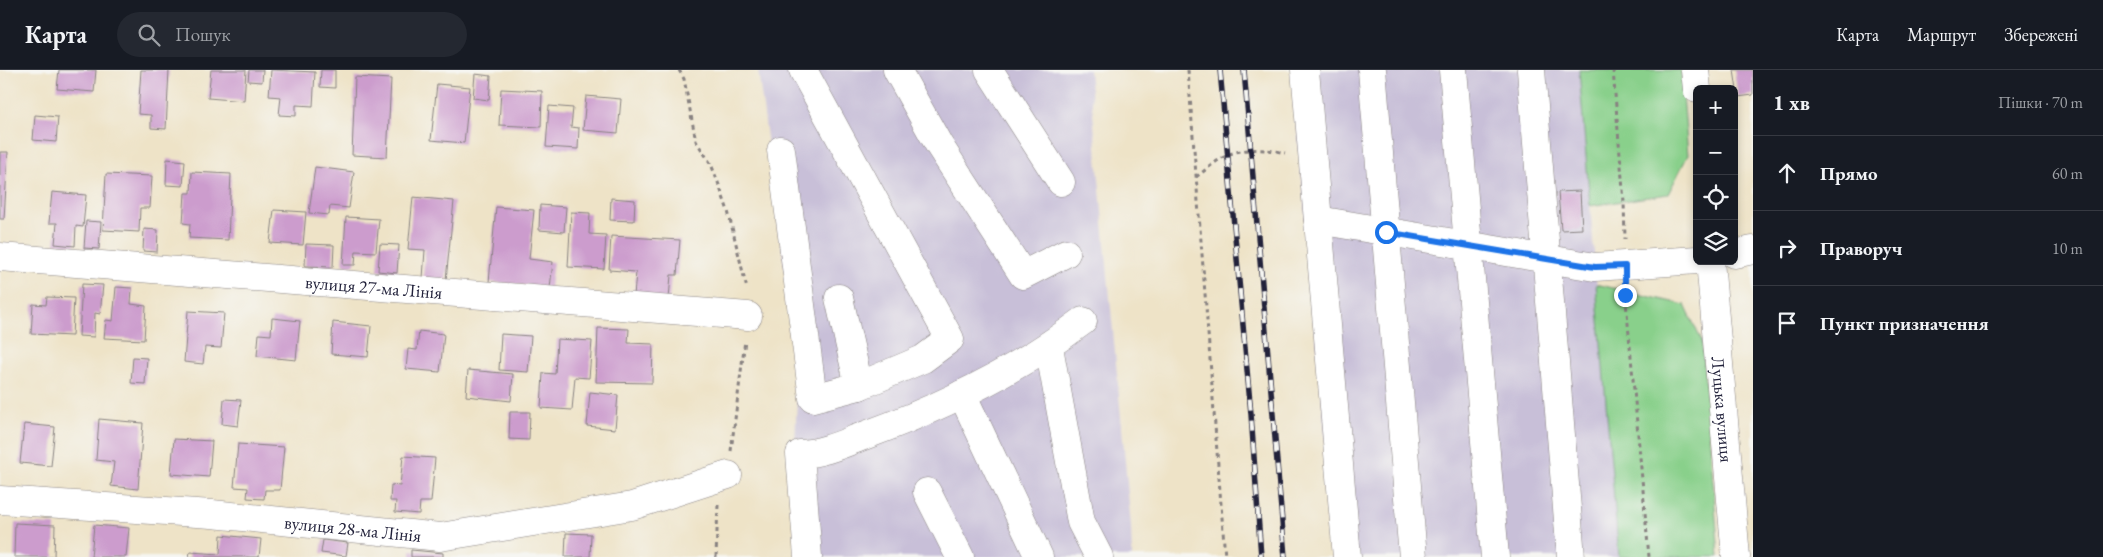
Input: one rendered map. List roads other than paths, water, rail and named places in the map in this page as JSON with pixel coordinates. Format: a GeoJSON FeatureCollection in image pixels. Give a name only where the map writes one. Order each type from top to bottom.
{"type":"FeatureCollection","features":[{"type":"Feature","properties":{"kind":"street"},"geometry":{"type":"LineString","coordinates":[[781,150],[812,398],[859,386],[923,359],[950,339],[803,70]]}},
{"type":"Feature","properties":{"kind":"street"},"geometry":{"type":"LineString","coordinates":[[897,70],[939,145],[1023,275],[1066,254]]}},
{"type":"Feature","properties":{"kind":"street"},"geometry":{"type":"LineString","coordinates":[[989,70],[1061,182]]}},
{"type":"Feature","properties":{"kind":"street"},"geometry":{"type":"LineString","coordinates":[[1305,70],[1347,557]]}},
{"type":"Feature","properties":{"kind":"street"},"geometry":{"type":"LineString","coordinates":[[1372,70],[1413,557]]}},
{"type":"Feature","properties":{"kind":"street"},"geometry":{"type":"LineString","coordinates":[[1453,70],[1495,557]]}},
{"type":"Feature","properties":{"kind":"street"},"geometry":{"type":"LineString","coordinates":[[1531,70],[1571,557]]}},
{"type":"Feature","properties":{"kind":"street"},"geometry":{"type":"LineString","coordinates":[[1695,70],[1697,85]]}},
{"type":"Feature","properties":{"kind":"street"},"geometry":{"type":"LineString","coordinates":[[1318,220],[1595,267],[1693,260]]}},
{"type":"Feature","properties":{"kind":"street"},"geometry":{"type":"LineString","coordinates":[[1738,253],[1753,250]]}},
{"type":"Feature","properties":{"kind":"street","name":"вулиця 27-ма Лінія"},"geometry":{"type":"LineString","coordinates":[[0,257],[748,316]]}},
{"type":"Feature","properties":{"kind":"street","name":"Луцька вулиця"},"geometry":{"type":"LineString","coordinates":[[1711,265],[1742,494],[1736,557]]}},
{"type":"Feature","properties":{"kind":"street"},"geometry":{"type":"LineString","coordinates":[[839,298],[859,386]]}},
{"type":"Feature","properties":{"kind":"street"},"geometry":{"type":"LineString","coordinates":[[808,557],[800,454],[818,453],[892,426],[962,394],[1049,347],[1083,321]]}},
{"type":"Feature","properties":{"kind":"street"},"geometry":{"type":"LineString","coordinates":[[1049,347],[1081,522],[1099,557]]}},
{"type":"Feature","properties":{"kind":"street"},"geometry":{"type":"LineString","coordinates":[[962,394],[1039,557]]}},
{"type":"Feature","properties":{"kind":"street","name":"вулиця 28-ма Лінія"},"geometry":{"type":"LineString","coordinates":[[0,500],[212,514],[440,536],[632,506],[728,475]]}},
{"type":"Feature","properties":{"kind":"street"},"geometry":{"type":"LineString","coordinates":[[927,492],[960,557]]}},
{"type":"Feature","properties":{"kind":"railway"},"geometry":{"type":"LineString","coordinates":[[1220,70],[1251,414],[1261,557]]}},
{"type":"Feature","properties":{"kind":"railway"},"geometry":{"type":"LineString","coordinates":[[1244,70],[1285,557]]}}]}
